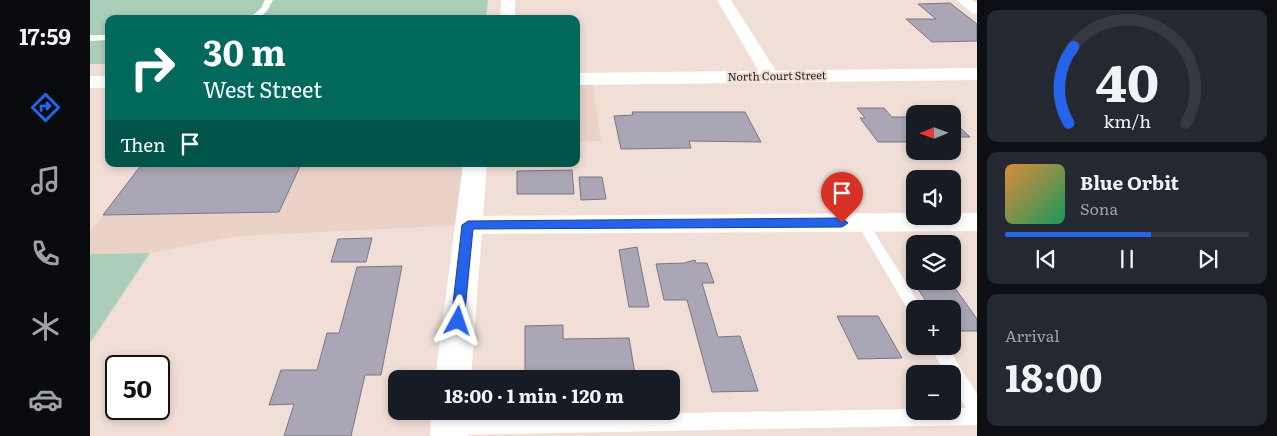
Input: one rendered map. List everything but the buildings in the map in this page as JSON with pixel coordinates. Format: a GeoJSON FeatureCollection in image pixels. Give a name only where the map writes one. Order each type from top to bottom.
{"type":"FeatureCollection","features":[{"type":"Feature","properties":{"kind":"main road","name":"North Court Street"},"geometry":{"type":"LineString","coordinates":[[580,79],[977,74]]}},
{"type":"Feature","properties":{"kind":"main road"},"geometry":{"type":"LineString","coordinates":[[90,82],[105,82]]}},
{"type":"Feature","properties":{"kind":"main road"},"geometry":{"type":"LineString","coordinates":[[454,370],[475,167]]}},
{"type":"Feature","properties":{"kind":"street"},"geometry":{"type":"LineString","coordinates":[[507,15],[508,0]]}},
{"type":"Feature","properties":{"kind":"street"},"geometry":{"type":"LineString","coordinates":[[724,0],[770,76]]}},
{"type":"Feature","properties":{"kind":"street"},"geometry":{"type":"LineString","coordinates":[[963,0],[977,10]]}},
{"type":"Feature","properties":{"kind":"street"},"geometry":{"type":"LineString","coordinates":[[468,225],[977,222]]}},
{"type":"Feature","properties":{"kind":"lane"},"geometry":{"type":"LineString","coordinates":[[257,15],[264,9],[269,0]]}},
{"type":"Feature","properties":{"kind":"lane"},"geometry":{"type":"LineString","coordinates":[[90,38],[105,37]]}},
{"type":"Feature","properties":{"kind":"lane"},"geometry":{"type":"LineString","coordinates":[[862,222],[910,300]]}},
{"type":"Feature","properties":{"kind":"lane"},"geometry":{"type":"LineString","coordinates":[[943,355],[977,410]]}},
{"type":"Feature","properties":{"kind":"lane"},"geometry":{"type":"LineString","coordinates":[[449,424],[977,416]]}},
{"type":"Feature","properties":{"kind":"shaded area"},"geometry":{"type":"Polygon","coordinates":[[[580,79],[592,79],[601,141],[580,142],[580,79]]]}},
{"type":"Feature","properties":{"kind":"shaded area"},"geometry":{"type":"Polygon","coordinates":[[[140,167],[475,167],[468,225],[238,236],[150,253],[90,254],[90,232],[140,167]]]}},
{"type":"Feature","properties":{"kind":"green space"},"geometry":{"type":"Polygon","coordinates":[[[90,0],[488,0],[486,15],[105,15],[105,64],[90,64],[90,0]]]}},
{"type":"Feature","properties":{"kind":"green space"},"geometry":{"type":"Polygon","coordinates":[[[150,253],[90,343],[90,254],[150,253]]]}},
{"type":"Feature","properties":{"kind":"route"},"geometry":{"type":"LineString","coordinates":[[458,321],[468,225],[842,223]]}}]}
